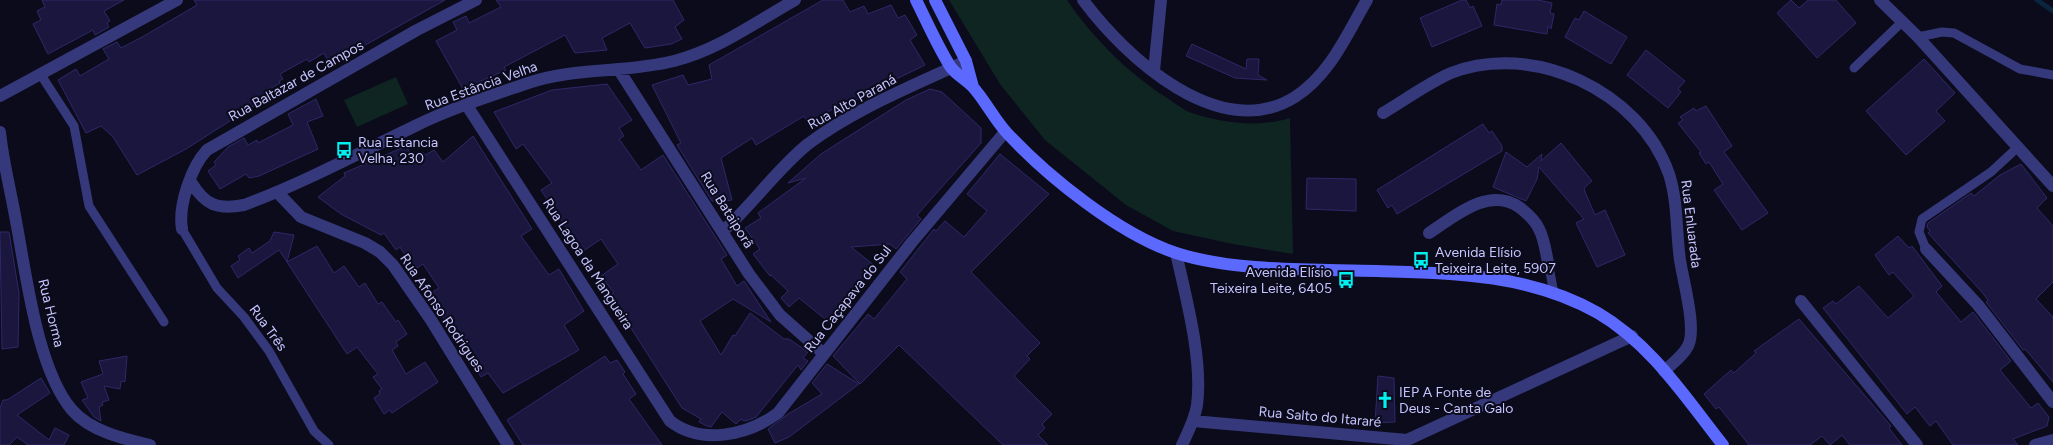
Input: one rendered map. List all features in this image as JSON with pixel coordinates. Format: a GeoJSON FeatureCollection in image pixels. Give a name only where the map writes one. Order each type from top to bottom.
{"type":"FeatureCollection","features":[{"type":"Feature","properties":{"kind":"main road"},"geometry":{"type":"LineString","coordinates":[[916,0],[952,68],[973,86],[1005,132],[1080,198],[1150,242],[1176,253],[1241,265],[1470,274],[1500,279],[1554,293],[1597,313],[1632,336],[1664,370],[1722,445]]}},
{"type":"Feature","properties":{"kind":"main road"},"geometry":{"type":"LineString","coordinates":[[935,0],[966,61],[973,86]]}},
{"type":"Feature","properties":{"kind":"street"},"geometry":{"type":"LineString","coordinates":[[0,96],[176,0]]}},
{"type":"Feature","properties":{"kind":"street","name":"Rua Baltazar de Campos"},"geometry":{"type":"LineString","coordinates":[[182,229],[182,204],[200,157],[216,144],[418,30],[476,0]]}},
{"type":"Feature","properties":{"kind":"street","name":"Rua Estância Velha"},"geometry":{"type":"LineString","coordinates":[[191,182],[198,195],[207,202],[231,208],[244,205],[277,192],[466,104],[547,78],[620,70],[674,61],[717,45],[795,0]]}},
{"type":"Feature","properties":{"kind":"street"},"geometry":{"type":"LineString","coordinates":[[1083,0],[1116,39],[1182,92],[1237,110],[1262,110],[1296,96],[1330,65],[1367,0]]}},
{"type":"Feature","properties":{"kind":"street"},"geometry":{"type":"LineString","coordinates":[[1154,71],[1160,0]]}},
{"type":"Feature","properties":{"kind":"street"},"geometry":{"type":"LineString","coordinates":[[1880,0],[1918,37],[2053,186]]}},
{"type":"Feature","properties":{"kind":"street","name":"Rua Alto Paraná"},"geometry":{"type":"LineString","coordinates":[[723,231],[744,212],[808,145],[879,102],[966,61]]}},
{"type":"Feature","properties":{"kind":"street","name":"Rua Enluarada"},"geometry":{"type":"LineString","coordinates":[[1383,113],[1451,74],[1475,67],[1501,64],[1532,65],[1563,72],[1598,90],[1618,106],[1636,123],[1660,155],[1669,175],[1674,195],[1678,247],[1691,331],[1688,347],[1664,370]]}},
{"type":"Feature","properties":{"kind":"street","name":"Rua Bataiporã"},"geometry":{"type":"LineString","coordinates":[[620,70],[723,231],[748,274],[780,315],[824,354]]}},
{"type":"Feature","properties":{"kind":"street","name":"Rua Lagoa da Mangueira"},"geometry":{"type":"LineString","coordinates":[[466,104],[670,421],[679,430],[690,435]]}},
{"type":"Feature","properties":{"kind":"street","name":"Rua Horma"},"geometry":{"type":"LineString","coordinates":[[0,132],[40,339],[56,382],[72,410],[83,419],[124,439],[150,445]]}},
{"type":"Feature","properties":{"kind":"street","name":"Rua Caçapava do Sul"},"geometry":{"type":"LineString","coordinates":[[690,435],[706,440],[720,440],[759,428],[778,413],[912,242],[1005,132]]}},
{"type":"Feature","properties":{"kind":"street","name":"Rua Afonso Rodrigues"},"geometry":{"type":"LineString","coordinates":[[277,192],[301,217],[365,243],[380,252],[393,265],[436,328],[508,445]]}},
{"type":"Feature","properties":{"kind":"street"},"geometry":{"type":"LineString","coordinates":[[1428,233],[1465,209],[1481,202],[1496,200],[1513,204],[1529,214],[1539,229],[1549,266]]}},
{"type":"Feature","properties":{"kind":"street"},"geometry":{"type":"LineString","coordinates":[[1926,249],[1978,306],[2053,402]]}},
{"type":"Feature","properties":{"kind":"street"},"geometry":{"type":"LineString","coordinates":[[1176,253],[1189,314],[1196,370],[1196,406],[1193,421],[1182,445]]}},
{"type":"Feature","properties":{"kind":"street"},"geometry":{"type":"LineString","coordinates":[[1801,301],[1917,445]]}},
{"type":"Feature","properties":{"kind":"street","name":"Rua Salto do Itararé"},"geometry":{"type":"LineString","coordinates":[[1193,421],[1406,442],[1632,336]]}},
{"type":"Feature","properties":{"kind":"street"},"geometry":{"type":"LineString","coordinates":[[2035,445],[2053,440]]}},
{"type":"Feature","properties":{"kind":"lane"},"geometry":{"type":"LineString","coordinates":[[1854,68],[1902,22]]}},
{"type":"Feature","properties":{"kind":"lane"},"geometry":{"type":"LineString","coordinates":[[1918,37],[1942,32],[1954,33],[2020,68],[2032,73],[2053,75]]}},
{"type":"Feature","properties":{"kind":"lane"},"geometry":{"type":"LineString","coordinates":[[41,75],[74,126],[89,206],[164,322]]}},
{"type":"Feature","properties":{"kind":"lane"},"geometry":{"type":"LineString","coordinates":[[1926,249],[1919,232],[1922,219],[1991,172],[2018,147]]}},
{"type":"Feature","properties":{"kind":"lane","name":"Rua Três"},"geometry":{"type":"LineString","coordinates":[[182,229],[217,288],[244,316],[269,351],[314,431],[329,445]]}},
{"type":"Feature","properties":{"kind":"lane"},"geometry":{"type":"LineString","coordinates":[[1549,266],[1554,293]]}},
{"type":"Feature","properties":{"kind":"green space"},"geometry":{"type":"Polygon","coordinates":[[[949,0],[1067,0],[1077,15],[1113,55],[1140,79],[1187,111],[1214,119],[1240,123],[1266,123],[1290,118],[1293,254],[1173,231],[1126,205],[1045,140],[1000,84],[949,0]]]}},
{"type":"Feature","properties":{"kind":"green space"},"geometry":{"type":"Polygon","coordinates":[[[396,77],[408,104],[357,127],[344,100],[396,77]]]}},
{"type":"Feature","properties":{"kind":"building"},"geometry":{"type":"Polygon","coordinates":[[[42,0],[124,0],[104,11],[110,21],[107,23],[109,27],[95,35],[93,30],[48,54],[33,24],[41,20],[37,11],[45,7],[42,0]]]}},
{"type":"Feature","properties":{"kind":"building"},"geometry":{"type":"Polygon","coordinates":[[[194,0],[445,0],[330,65],[324,53],[309,62],[307,59],[280,74],[283,79],[279,81],[280,83],[266,91],[269,96],[186,149],[137,175],[113,137],[101,126],[86,133],[58,80],[76,69],[80,76],[109,59],[103,49],[117,42],[121,48],[144,36],[197,5],[194,0]]]}},
{"type":"Feature","properties":{"kind":"building"},"geometry":{"type":"Polygon","coordinates":[[[496,0],[673,0],[684,20],[675,27],[682,39],[671,44],[645,48],[630,23],[602,38],[607,50],[575,53],[565,35],[504,67],[506,70],[463,89],[436,41],[457,30],[453,22],[466,16],[469,23],[501,7],[496,0]]]}},
{"type":"Feature","properties":{"kind":"building"},"geometry":{"type":"Polygon","coordinates":[[[823,0],[843,0],[850,12],[864,6],[868,14],[891,5],[898,18],[905,15],[917,35],[910,40],[925,65],[886,84],[888,86],[843,104],[808,122],[804,116],[756,145],[752,138],[721,158],[732,200],[712,201],[677,145],[681,143],[652,85],[683,75],[688,85],[712,79],[709,65],[823,0]]]}},
{"type":"Feature","properties":{"kind":"building"},"geometry":{"type":"Polygon","coordinates":[[[1466,0],[1470,8],[1473,6],[1482,26],[1432,47],[1420,18],[1466,0]]]}},
{"type":"Feature","properties":{"kind":"building"},"geometry":{"type":"Polygon","coordinates":[[[1502,0],[1538,0],[1552,3],[1550,13],[1554,14],[1551,29],[1548,26],[1547,34],[1494,25],[1497,4],[1501,5],[1502,0]]]}},
{"type":"Feature","properties":{"kind":"building"},"geometry":{"type":"Polygon","coordinates":[[[1791,0],[1799,8],[1808,0],[1836,0],[1856,23],[1817,58],[1777,13],[1791,0]]]}},
{"type":"Feature","properties":{"kind":"building"},"geometry":{"type":"Polygon","coordinates":[[[1584,11],[1627,37],[1611,64],[1565,37],[1575,18],[1579,20],[1584,11]]]}},
{"type":"Feature","properties":{"kind":"building"},"geometry":{"type":"Polygon","coordinates":[[[1192,44],[1246,69],[1247,59],[1259,59],[1258,75],[1267,80],[1235,78],[1186,56],[1192,44]]]}},
{"type":"Feature","properties":{"kind":"building"},"geometry":{"type":"Polygon","coordinates":[[[1646,50],[1685,81],[1678,89],[1681,92],[1668,108],[1627,75],[1646,50]]]}},
{"type":"Feature","properties":{"kind":"building"},"geometry":{"type":"Polygon","coordinates":[[[1924,59],[1955,93],[1936,111],[1945,121],[1906,155],[1866,111],[1924,59]]]}},
{"type":"Feature","properties":{"kind":"building"},"geometry":{"type":"Polygon","coordinates":[[[607,84],[632,120],[619,128],[624,136],[619,139],[641,170],[663,155],[727,255],[721,259],[737,286],[744,281],[771,322],[733,299],[700,321],[721,355],[750,313],[784,339],[789,339],[808,352],[803,358],[808,361],[801,370],[798,365],[756,417],[744,421],[741,419],[736,424],[722,412],[711,427],[699,422],[701,419],[682,408],[610,295],[614,293],[601,276],[618,264],[601,239],[582,252],[541,190],[552,183],[523,144],[516,149],[494,112],[552,90],[607,84]]]}},
{"type":"Feature","properties":{"kind":"building"},"geometry":{"type":"Polygon","coordinates":[[[930,89],[942,92],[981,128],[981,143],[917,215],[921,219],[896,249],[890,244],[851,247],[875,266],[830,323],[799,298],[789,307],[781,298],[788,291],[770,276],[753,254],[760,249],[745,228],[761,218],[758,213],[806,178],[788,183],[821,154],[906,100],[930,89]]]}},
{"type":"Feature","properties":{"kind":"building"},"geometry":{"type":"Polygon","coordinates":[[[316,99],[323,116],[307,122],[318,149],[259,176],[249,178],[246,174],[220,189],[208,171],[216,165],[214,162],[228,147],[244,138],[248,145],[257,140],[258,143],[293,125],[288,114],[316,99]]]}},
{"type":"Feature","properties":{"kind":"building"},"geometry":{"type":"Polygon","coordinates":[[[1706,106],[1732,146],[1724,152],[1768,213],[1742,230],[1714,190],[1723,184],[1709,162],[1706,164],[1699,153],[1701,152],[1678,123],[1683,120],[1680,117],[1694,108],[1696,111],[1706,106]]]}},
{"type":"Feature","properties":{"kind":"building"},"geometry":{"type":"Polygon","coordinates":[[[1483,124],[1489,133],[1492,131],[1502,146],[1502,151],[1397,214],[1392,205],[1388,208],[1377,190],[1483,124]]]}},
{"type":"Feature","properties":{"kind":"building"},"geometry":{"type":"Polygon","coordinates":[[[473,136],[532,229],[521,236],[549,275],[559,269],[584,311],[564,325],[579,350],[503,393],[488,373],[481,377],[442,316],[429,294],[439,288],[423,264],[414,270],[400,247],[396,250],[384,233],[381,235],[341,214],[318,197],[345,176],[344,173],[406,146],[413,158],[423,152],[425,155],[434,150],[443,162],[473,136]]]}},
{"type":"Feature","properties":{"kind":"building"},"geometry":{"type":"Polygon","coordinates":[[[1561,143],[1592,181],[1584,188],[1595,215],[1605,210],[1625,255],[1597,267],[1576,223],[1584,219],[1539,167],[1537,179],[1526,201],[1493,187],[1506,152],[1527,167],[1542,154],[1541,161],[1561,143]]]}},
{"type":"Feature","properties":{"kind":"building"},"geometry":{"type":"Polygon","coordinates":[[[1000,154],[1049,194],[971,272],[1040,343],[1027,356],[1030,359],[1014,376],[1052,414],[1042,424],[1045,428],[1038,435],[1048,445],[1003,445],[899,345],[860,384],[833,356],[868,314],[874,319],[907,279],[900,272],[934,229],[936,231],[945,221],[964,237],[987,211],[967,194],[1000,154]]]}},
{"type":"Feature","properties":{"kind":"building"},"geometry":{"type":"Polygon","coordinates":[[[2021,164],[2047,198],[2037,208],[2053,226],[2053,282],[2036,299],[2053,317],[2053,382],[2025,349],[2023,350],[1986,302],[1988,300],[1981,291],[1928,233],[1930,231],[1927,227],[1928,223],[1971,193],[1974,196],[2000,175],[2021,164]]]}},
{"type":"Feature","properties":{"kind":"building"},"geometry":{"type":"Polygon","coordinates":[[[1307,178],[1356,179],[1356,211],[1306,209],[1307,178]]]}},
{"type":"Feature","properties":{"kind":"building"},"geometry":{"type":"Polygon","coordinates":[[[0,232],[9,232],[19,293],[18,347],[2,349],[0,232]]]}},
{"type":"Feature","properties":{"kind":"building"},"geometry":{"type":"Polygon","coordinates":[[[274,232],[294,235],[287,262],[279,250],[238,278],[231,266],[240,260],[238,256],[249,248],[252,253],[270,241],[274,232]]]}},
{"type":"Feature","properties":{"kind":"building"},"geometry":{"type":"Polygon","coordinates":[[[1898,236],[1909,248],[1912,246],[1942,286],[1936,292],[1961,322],[1973,312],[2011,361],[2000,370],[2031,408],[2038,403],[2049,417],[2047,426],[2013,439],[2018,445],[1953,445],[1936,421],[1930,426],[1915,407],[1907,414],[1823,308],[1833,301],[1836,304],[1859,286],[1888,318],[1914,296],[1893,272],[1889,275],[1875,255],[1898,236]]]}},
{"type":"Feature","properties":{"kind":"building"},"geometry":{"type":"Polygon","coordinates":[[[317,246],[334,273],[344,266],[359,287],[365,283],[378,304],[382,302],[396,322],[398,320],[407,334],[396,342],[398,346],[392,350],[406,374],[425,362],[438,382],[392,413],[390,410],[384,414],[374,398],[380,394],[379,391],[382,389],[373,377],[378,374],[357,347],[347,354],[287,262],[317,246]]]}},
{"type":"Feature","properties":{"kind":"building"},"geometry":{"type":"Polygon","coordinates":[[[1799,319],[1891,426],[1889,428],[1902,445],[1850,445],[1842,435],[1830,445],[1822,436],[1810,445],[1749,445],[1719,407],[1716,409],[1704,394],[1731,370],[1734,373],[1756,353],[1754,351],[1799,319]]]}},
{"type":"Feature","properties":{"kind":"building"},"geometry":{"type":"Polygon","coordinates":[[[127,356],[125,382],[121,381],[120,389],[104,386],[109,400],[102,402],[103,405],[99,407],[101,421],[94,417],[82,400],[88,398],[81,382],[103,374],[99,361],[127,356]]]}},
{"type":"Feature","properties":{"kind":"building"},"geometry":{"type":"Polygon","coordinates":[[[605,356],[610,363],[617,360],[625,372],[623,374],[636,394],[629,399],[662,445],[523,445],[507,420],[605,356]]]}},
{"type":"Feature","properties":{"kind":"building"},"geometry":{"type":"Polygon","coordinates":[[[827,364],[859,384],[789,437],[775,443],[768,429],[788,414],[822,394],[812,383],[827,364]]]}},
{"type":"Feature","properties":{"kind":"building","name":"IEP A Fonte de Deus - Canta Galo"},"geometry":{"type":"Polygon","coordinates":[[[1378,376],[1394,378],[1395,422],[1375,423],[1378,376]]]}},
{"type":"Feature","properties":{"kind":"building"},"geometry":{"type":"Polygon","coordinates":[[[41,378],[50,393],[17,415],[49,440],[55,428],[69,435],[64,445],[28,445],[17,437],[9,445],[0,445],[0,408],[3,400],[7,400],[41,378]]]}},
{"type":"Feature","properties":{"kind":"waterway"},"geometry":{"type":"LineString","coordinates":[[2037,0],[2053,11]]}},
{"type":"Feature","properties":{"kind":"place","name":"Rua Estancia Velha, 230"},"geometry":{"type":"Point","coordinates":[344,150]}},
{"type":"Feature","properties":{"kind":"place","name":"Avenida Elísio Teixeira Leite, 5907"},"geometry":{"type":"Point","coordinates":[1421,260]}},
{"type":"Feature","properties":{"kind":"place","name":"Avenida Elísio Teixeira Leite, 6405"},"geometry":{"type":"Point","coordinates":[1346,280]}},
{"type":"Feature","properties":{"kind":"place","name":"IEP A Fonte de Deus - Canta Galo"},"geometry":{"type":"Point","coordinates":[1385,400]}}]}
